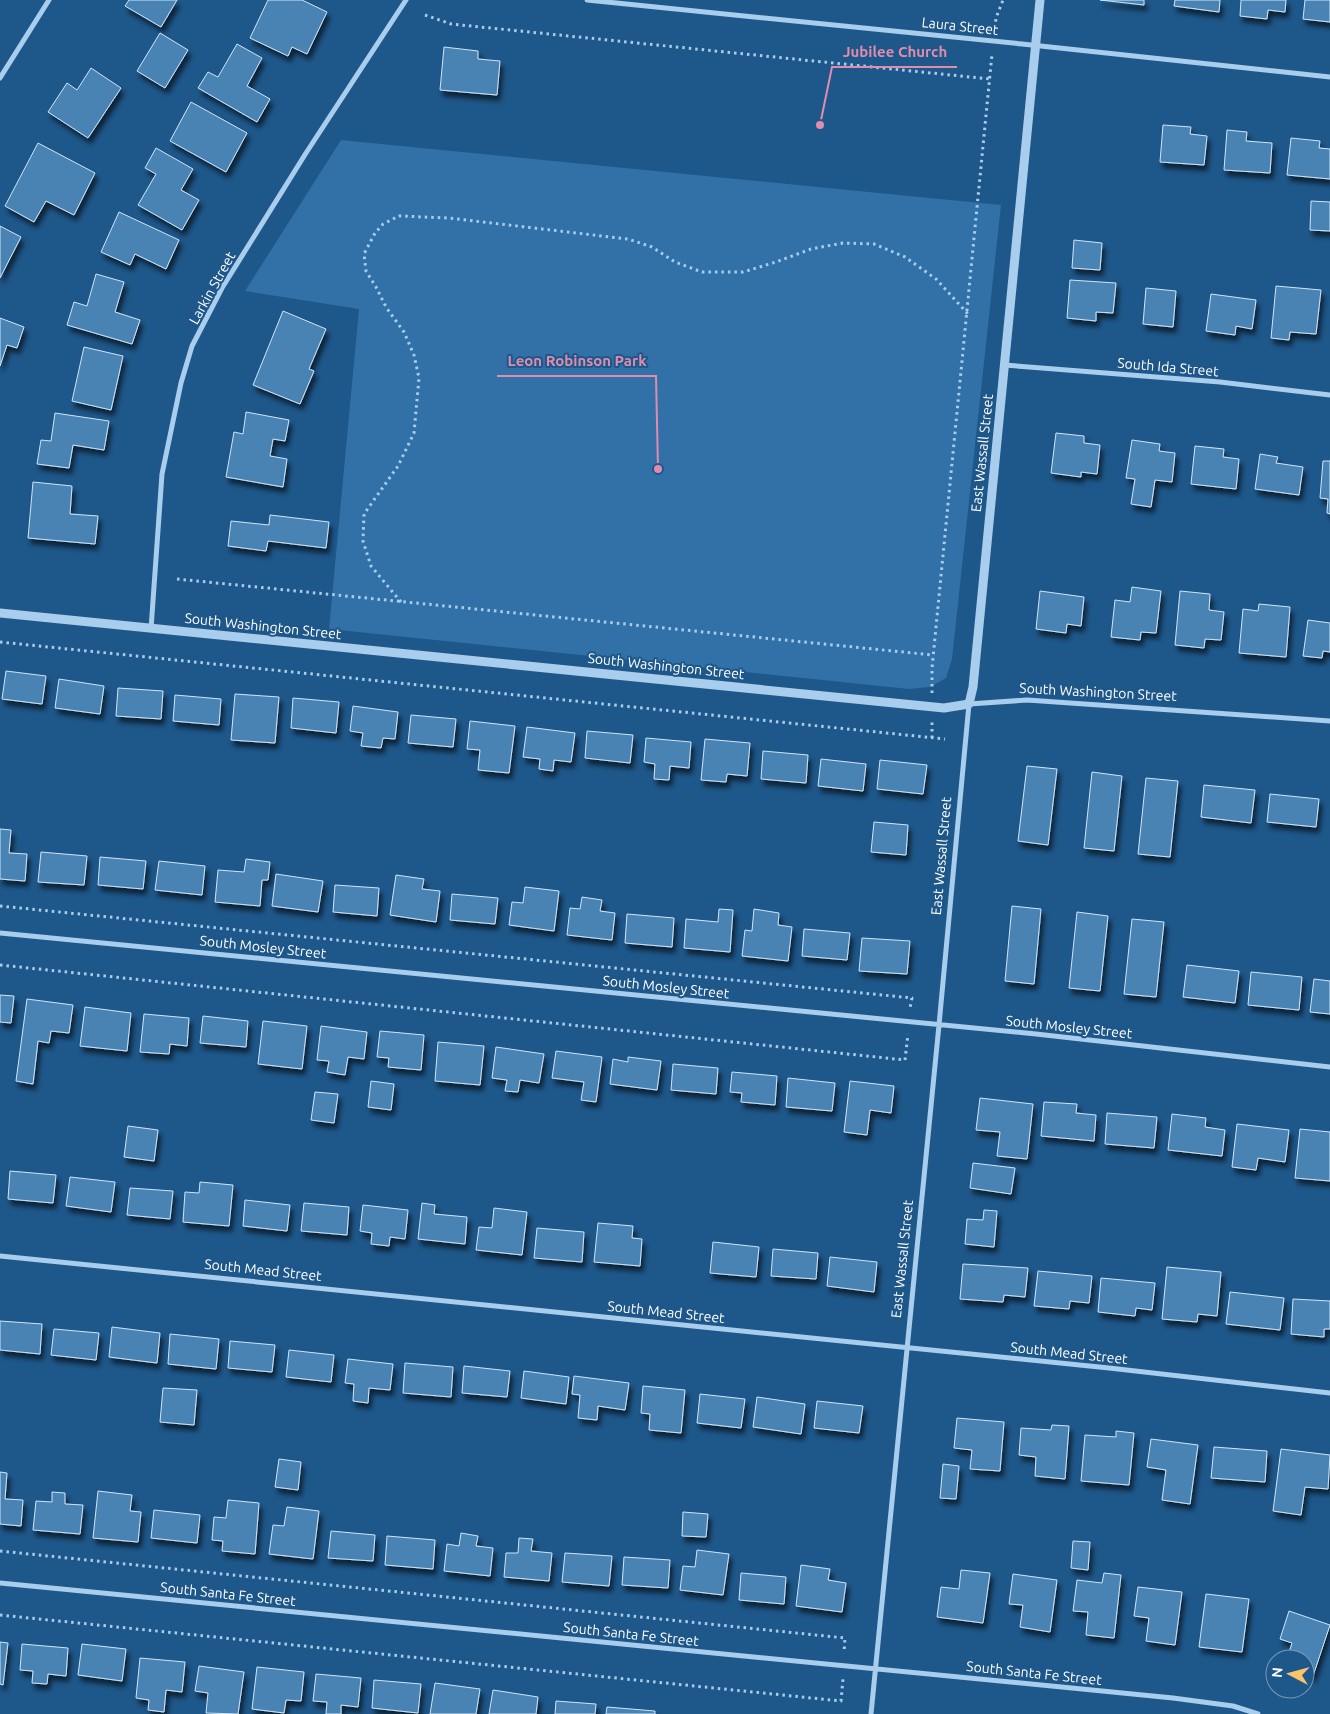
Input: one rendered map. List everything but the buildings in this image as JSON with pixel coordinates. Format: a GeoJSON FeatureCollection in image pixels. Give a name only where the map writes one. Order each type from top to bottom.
{"type":"FeatureCollection","features":[{"type":"Feature","properties":{"kind":"street"},"geometry":{"type":"LineString","coordinates":[[0,78],[50,0]]}},
{"type":"Feature","properties":{"kind":"street","name":"Larkin Street"},"geometry":{"type":"LineString","coordinates":[[151,628],[162,474],[181,383],[192,346],[222,288],[290,178],[406,0]]}},
{"type":"Feature","properties":{"kind":"street","name":"Laura Street"},"geometry":{"type":"LineString","coordinates":[[587,0],[1036,45],[1330,77]]}},
{"type":"Feature","properties":{"kind":"street","name":"East Wassall Street"},"geometry":{"type":"LineString","coordinates":[[871,1714],[1040,0]]}},
{"type":"Feature","properties":{"kind":"street","name":"South Ida Street"},"geometry":{"type":"LineString","coordinates":[[1004,365],[1220,382],[1330,395]]}},
{"type":"Feature","properties":{"kind":"street","name":"South Washington Street"},"geometry":{"type":"LineString","coordinates":[[0,612],[944,708],[1027,700],[1330,721]]}},
{"type":"Feature","properties":{"kind":"street","name":"South Mosley Street"},"geometry":{"type":"LineString","coordinates":[[0,933],[939,1025],[1330,1067]]}},
{"type":"Feature","properties":{"kind":"street","name":"South Mead Street"},"geometry":{"type":"LineString","coordinates":[[0,1256],[1109,1368],[1330,1393]]}},
{"type":"Feature","properties":{"kind":"street","name":"South Santa Fe Street"},"geometry":{"type":"LineString","coordinates":[[0,1583],[1182,1699],[1233,1706],[1258,1714]]}},
{"type":"Feature","properties":{"kind":"path"},"geometry":{"type":"LineString","coordinates":[[932,738],[933,655],[996,18],[1003,0]]}},
{"type":"Feature","properties":{"kind":"path"},"geometry":{"type":"LineString","coordinates":[[424,15],[452,24],[990,79]]}},
{"type":"Feature","properties":{"kind":"path"},"geometry":{"type":"LineString","coordinates":[[400,602],[371,566],[363,541],[364,514],[398,466],[414,433],[419,378],[414,355],[404,332],[386,307],[366,271],[364,254],[375,233],[383,224],[399,216],[448,218],[628,239],[652,246],[675,262],[702,272],[743,272],[776,262],[811,248],[843,242],[874,244],[905,257],[936,279],[968,314]]}},
{"type":"Feature","properties":{"kind":"path"},"geometry":{"type":"LineString","coordinates":[[177,579],[933,655]]}},
{"type":"Feature","properties":{"kind":"path"},"geometry":{"type":"LineString","coordinates":[[0,642],[944,740]]}},
{"type":"Feature","properties":{"kind":"path"},"geometry":{"type":"LineString","coordinates":[[0,906],[912,998],[905,1060],[0,965]]}},
{"type":"Feature","properties":{"kind":"shaded area"},"geometry":{"type":"Polygon","coordinates":[[[341,140],[1001,205],[952,659],[946,678],[930,687],[909,689],[329,629],[359,309],[245,291],[341,140]]]}},
{"type":"Feature","properties":{"kind":"place","name":"Jubilee Church"},"geometry":{"type":"Point","coordinates":[820,125]}},
{"type":"Feature","properties":{"kind":"place","name":"Leon Robinson Park"},"geometry":{"type":"Point","coordinates":[658,469]}}]}
